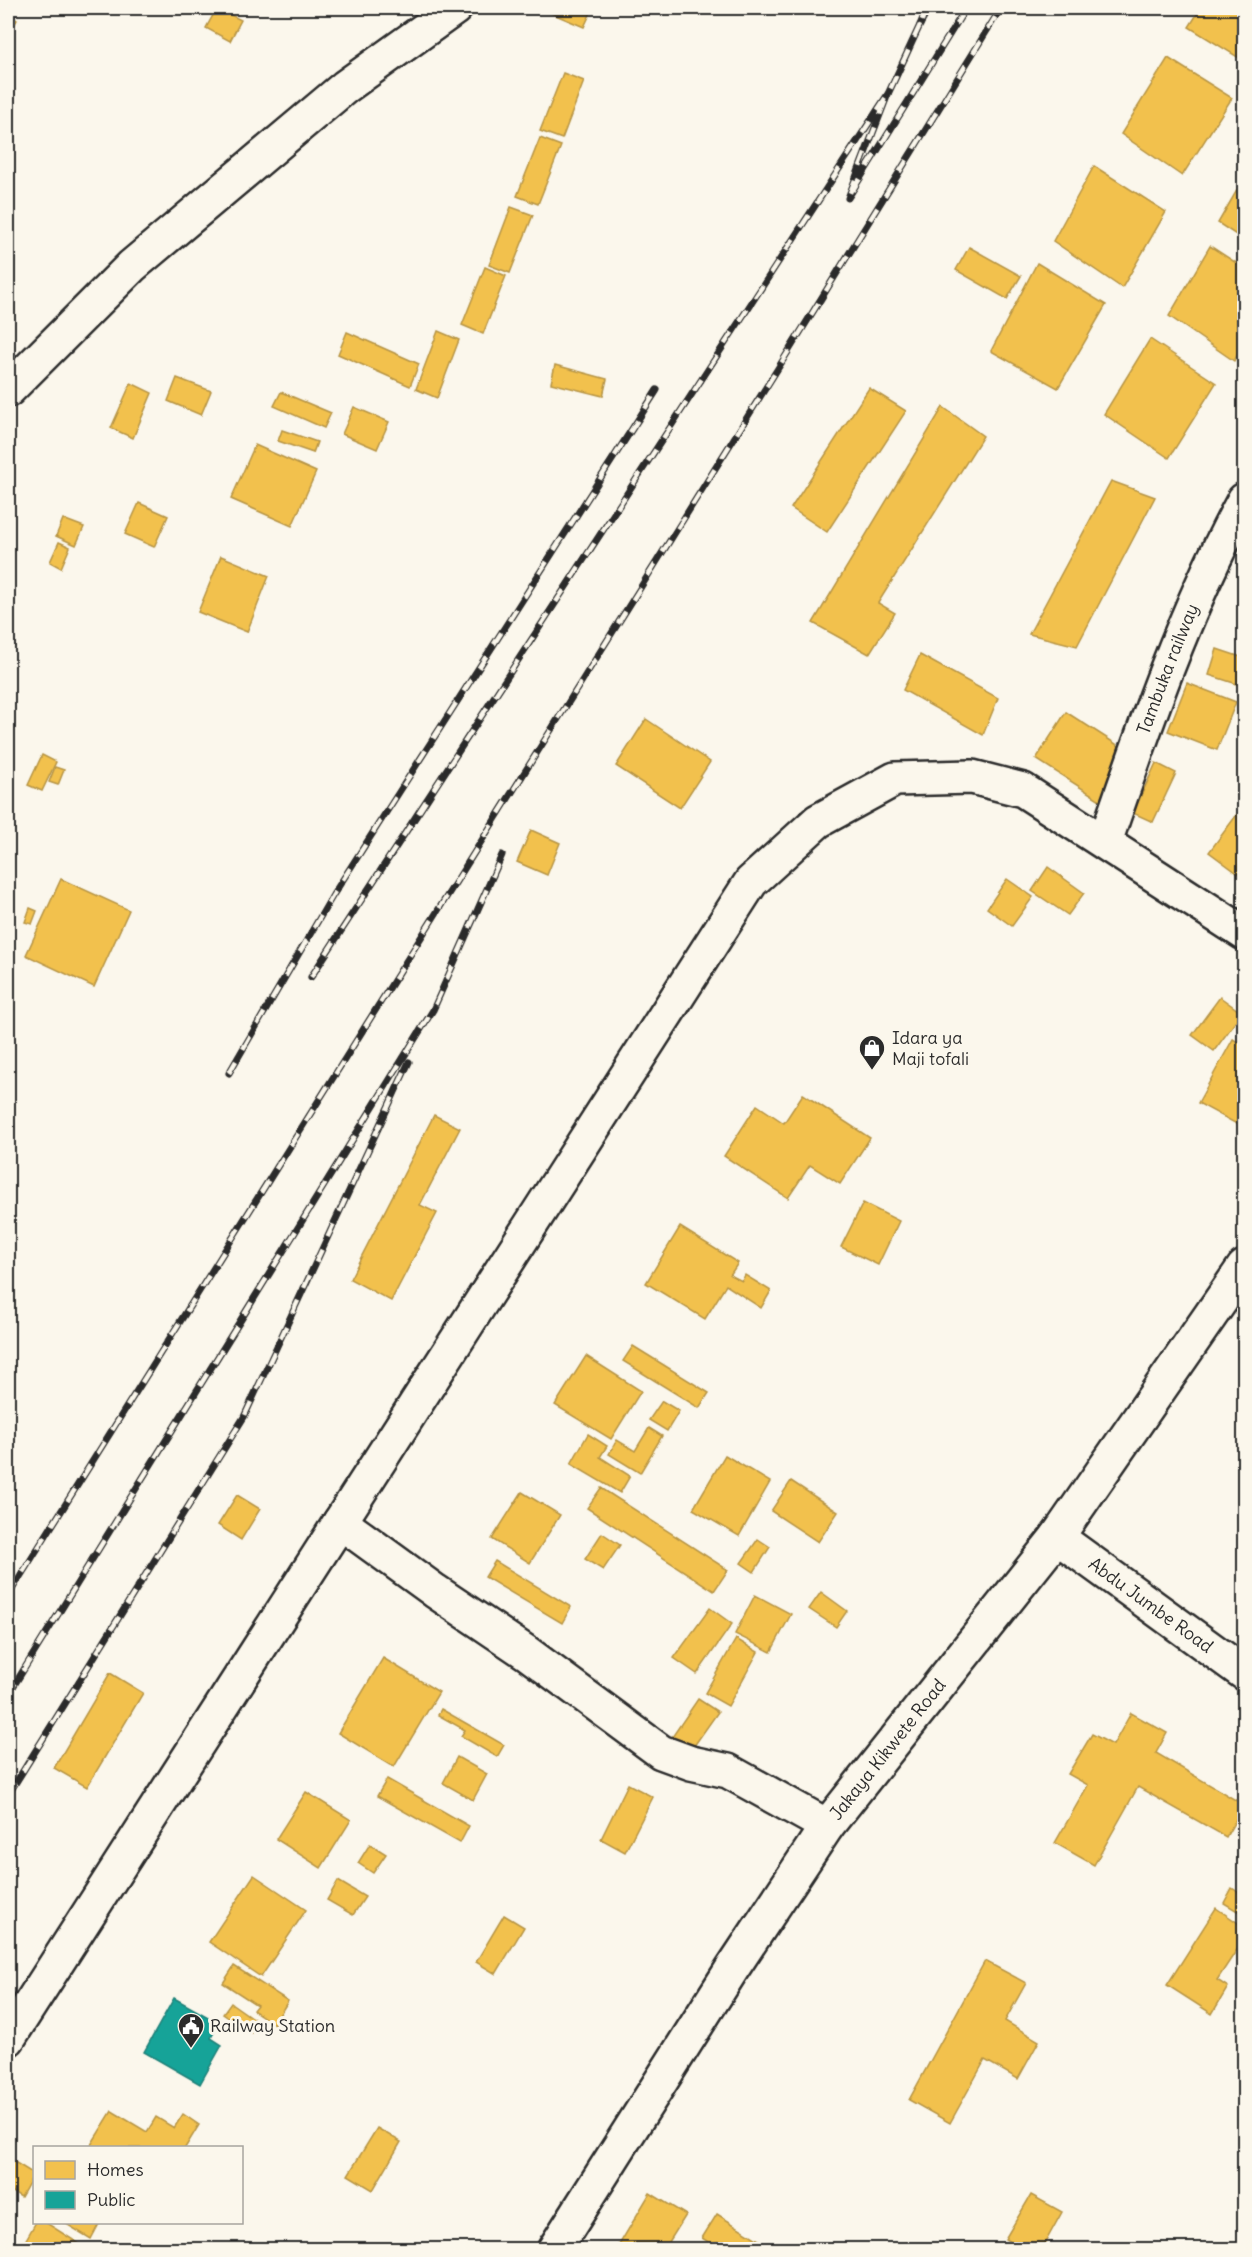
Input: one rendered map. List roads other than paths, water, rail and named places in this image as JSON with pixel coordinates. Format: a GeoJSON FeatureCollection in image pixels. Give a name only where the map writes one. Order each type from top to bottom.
{"type":"FeatureCollection","features":[{"type":"Feature","properties":{"kind":"street"},"geometry":{"type":"LineString","coordinates":[[8,390],[132,266],[345,87],[455,8]]}},
{"type":"Feature","properties":{"kind":"street","name":"Tambuka railway"},"geometry":{"type":"LineString","coordinates":[[1105,842],[1156,692],[1214,557],[1245,500]]}},
{"type":"Feature","properties":{"kind":"street"},"geometry":{"type":"LineString","coordinates":[[8,2039],[751,882],[818,821],[895,779],[972,777],[1023,790],[1245,933]]}},
{"type":"Feature","properties":{"kind":"street","name":"Jakaya Kikwete Road"},"geometry":{"type":"LineString","coordinates":[[554,2250],[732,1969],[827,1826],[1057,1537],[1245,1267]]}},
{"type":"Feature","properties":{"kind":"street"},"geometry":{"type":"LineString","coordinates":[[340,1522],[435,1591],[527,1653],[661,1752],[691,1763],[728,1771],[827,1826]]}},
{"type":"Feature","properties":{"kind":"street","name":"Abdu Jumbe Road"},"geometry":{"type":"LineString","coordinates":[[1057,1537],[1245,1672]]}},
{"type":"Feature","properties":{"kind":"railway"},"geometry":{"type":"LineString","coordinates":[[927,8],[920,25],[929,8]]}},
{"type":"Feature","properties":{"kind":"railway"},"geometry":{"type":"LineString","coordinates":[[920,25],[888,94],[848,198],[966,8]]}},
{"type":"Feature","properties":{"kind":"railway"},"geometry":{"type":"LineString","coordinates":[[8,1596],[780,365],[1001,8]]}},
{"type":"Feature","properties":{"kind":"railway"},"geometry":{"type":"LineString","coordinates":[[311,977],[888,94]]}},
{"type":"Feature","properties":{"kind":"railway"},"geometry":{"type":"LineString","coordinates":[[229,1073],[333,895],[657,390]]}},
{"type":"Feature","properties":{"kind":"railway"},"geometry":{"type":"LineString","coordinates":[[8,1695],[433,1010],[502,855]]}},
{"type":"Feature","properties":{"kind":"railway"},"geometry":{"type":"LineString","coordinates":[[8,1795],[244,1417],[409,1062]]}},
{"type":"Feature","properties":{"kind":"place","name":"Idara ya Maji tofali"},"geometry":{"type":"Point","coordinates":[872,1071]}},
{"type":"Feature","properties":{"kind":"place","name":"Railway Station"},"geometry":{"type":"Point","coordinates":[191,2049]}}]}
